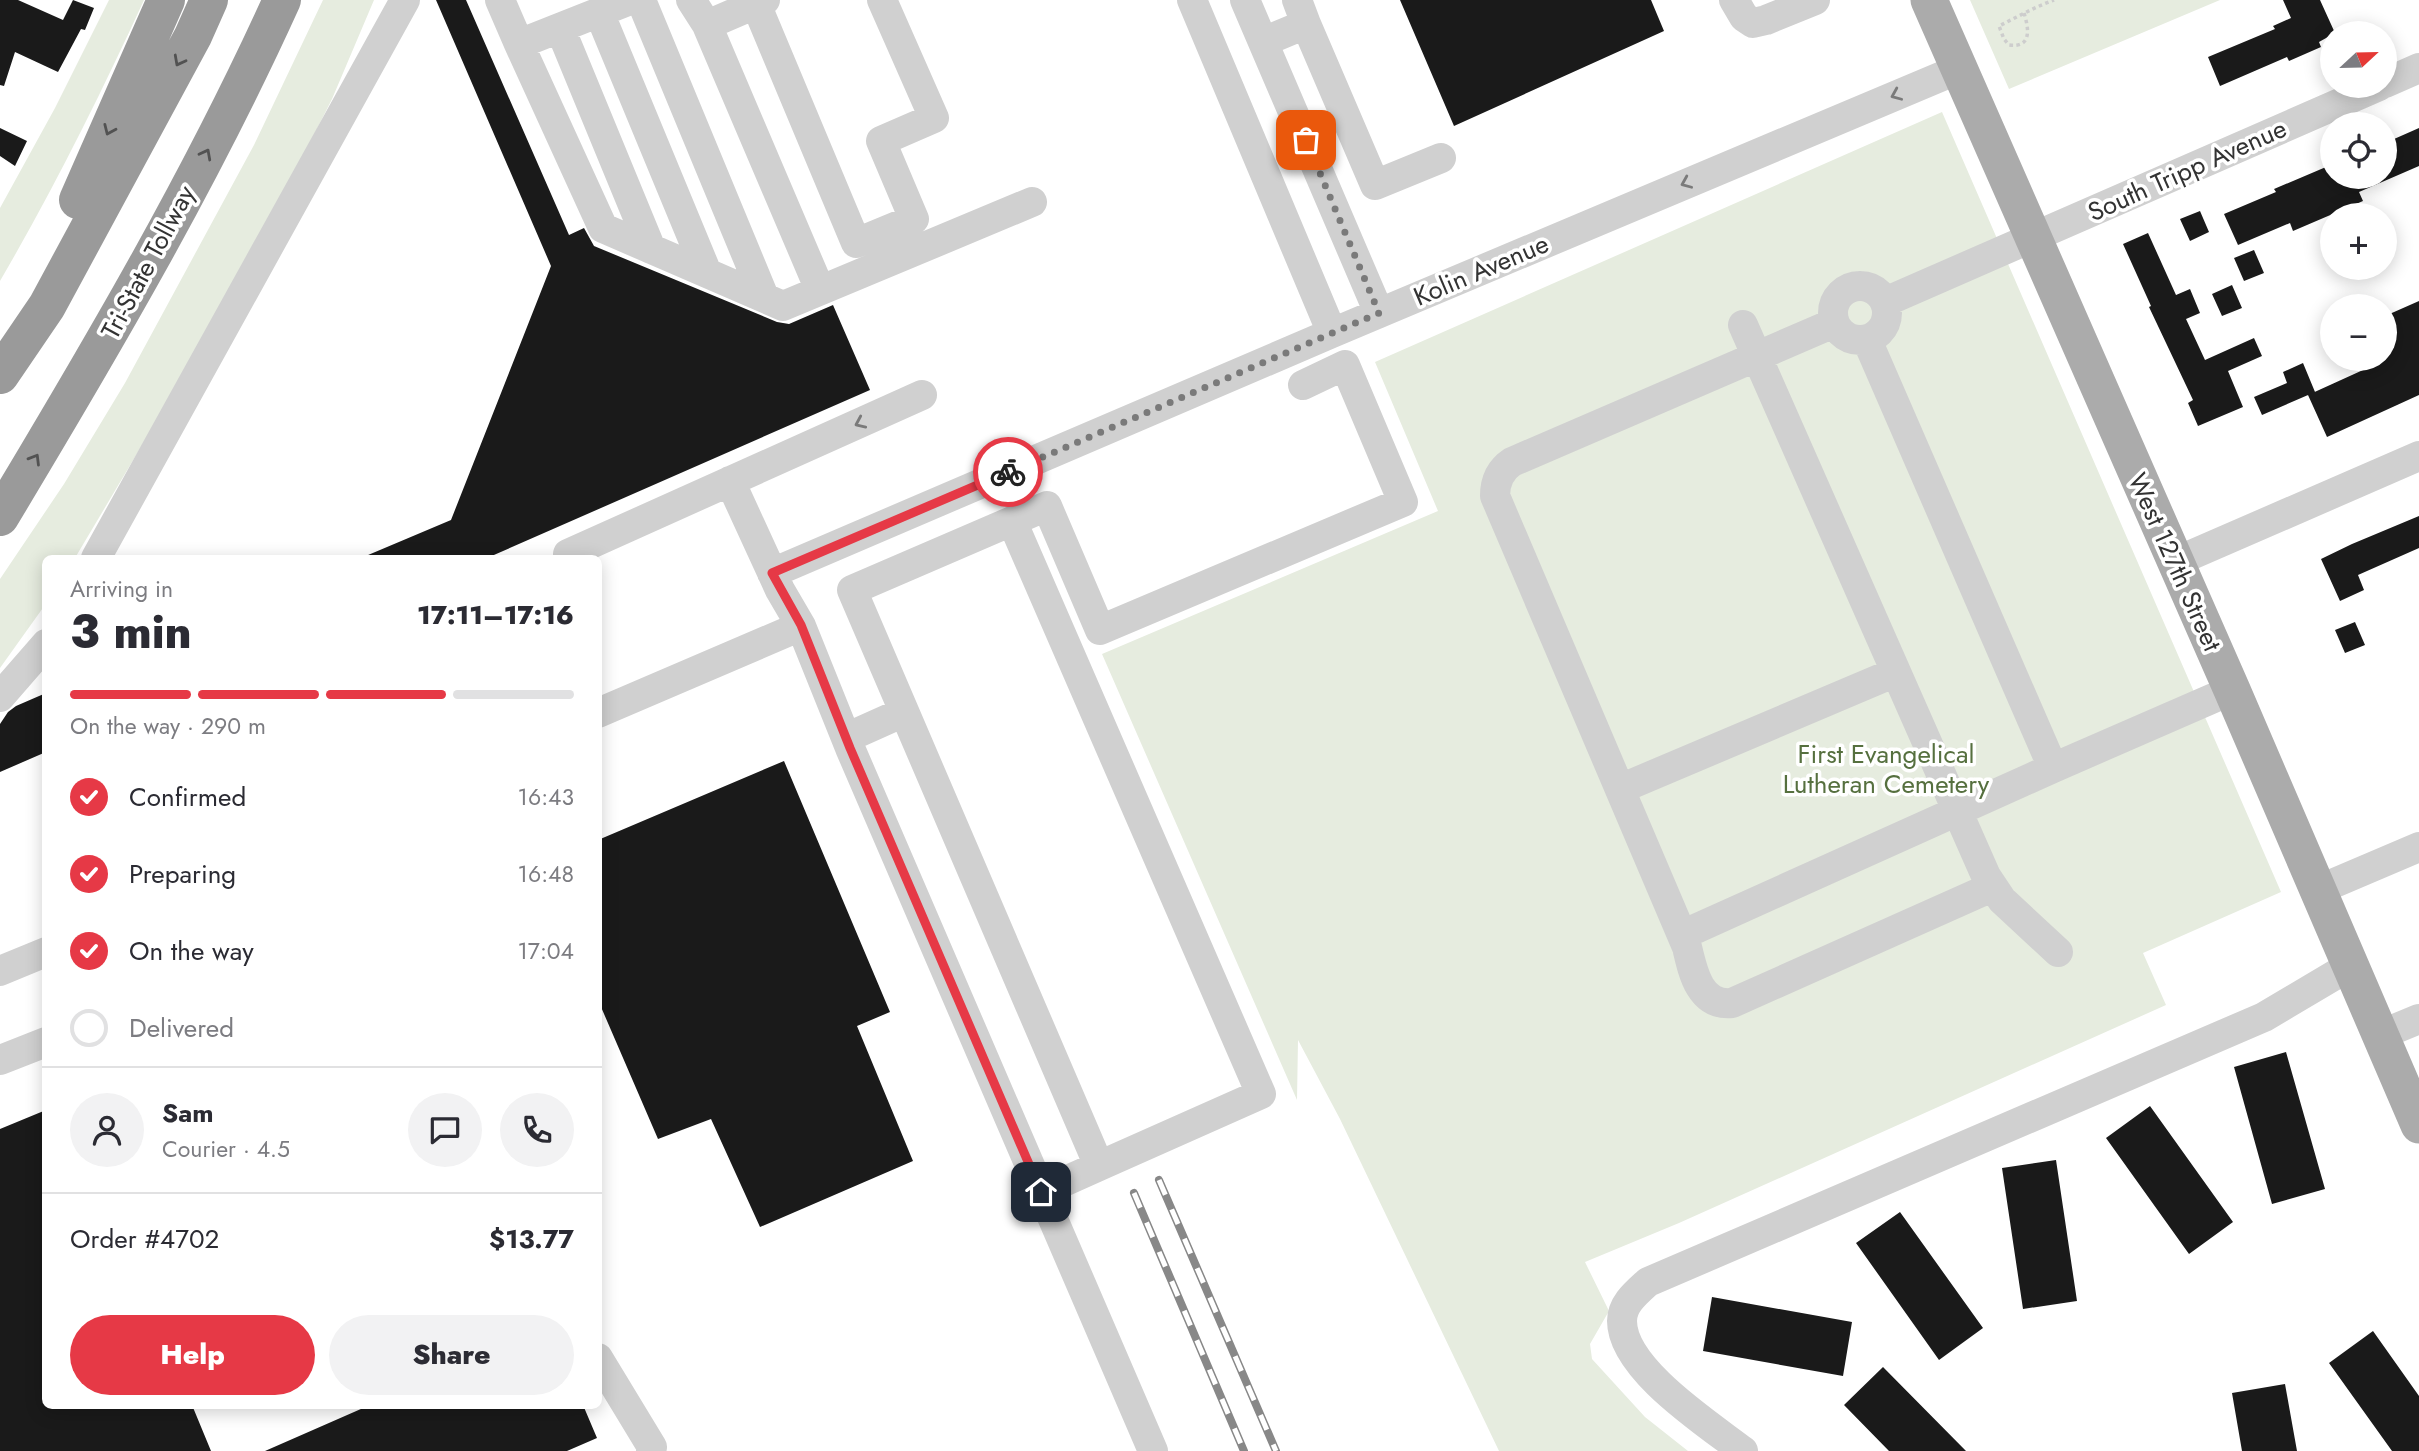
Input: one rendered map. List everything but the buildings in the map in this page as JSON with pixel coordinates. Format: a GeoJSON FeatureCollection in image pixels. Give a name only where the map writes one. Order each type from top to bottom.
{"type":"FeatureCollection","features":[{"type":"Feature","properties":{"kind":"highway"},"geometry":{"type":"LineString","coordinates":[[4,368],[166,0]]}},
{"type":"Feature","properties":{"kind":"highway"},"geometry":{"type":"LineString","coordinates":[[4,368],[47,306],[186,48],[209,0]]}},
{"type":"Feature","properties":{"kind":"highway","name":"Tri-State Tollway"},"geometry":{"type":"LineString","coordinates":[[0,517],[94,361],[242,89],[282,0]]}},
{"type":"Feature","properties":{"kind":"main road","name":"West 127th Street"},"geometry":{"type":"LineString","coordinates":[[1929,0],[2419,1125]]}},
{"type":"Feature","properties":{"kind":"street"},"geometry":{"type":"LineString","coordinates":[[98,555],[405,0]]}},
{"type":"Feature","properties":{"kind":"street"},"geometry":{"type":"LineString","coordinates":[[500,0],[603,228],[783,306],[1032,202]]}},
{"type":"Feature","properties":{"kind":"street"},"geometry":{"type":"LineString","coordinates":[[519,44],[630,0]]}},
{"type":"Feature","properties":{"kind":"street"},"geometry":{"type":"LineString","coordinates":[[641,0],[764,297]]}},
{"type":"Feature","properties":{"kind":"street"},"geometry":{"type":"LineString","coordinates":[[691,0],[707,25],[820,290]]}},
{"type":"Feature","properties":{"kind":"street"},"geometry":{"type":"LineString","coordinates":[[707,25],[760,2],[856,243],[914,219],[881,141],[934,118],[882,0]]}},
{"type":"Feature","properties":{"kind":"street"},"geometry":{"type":"LineString","coordinates":[[1192,0],[1332,332]]}},
{"type":"Feature","properties":{"kind":"street"},"geometry":{"type":"LineString","coordinates":[[1245,0],[1379,313]]}},
{"type":"Feature","properties":{"kind":"street"},"geometry":{"type":"LineString","coordinates":[[1734,0],[1744,17],[1753,23],[1766,20],[1803,2]]}},
{"type":"Feature","properties":{"kind":"street"},"geometry":{"type":"LineString","coordinates":[[599,12],[707,273]]}},
{"type":"Feature","properties":{"kind":"street"},"geometry":{"type":"LineString","coordinates":[[1263,42],[1302,12],[1376,185],[1441,158]]}},
{"type":"Feature","properties":{"kind":"street"},"geometry":{"type":"LineString","coordinates":[[560,28],[651,249]]}},
{"type":"Feature","properties":{"kind":"street"},"geometry":{"type":"LineString","coordinates":[[2398,77],[2419,68]]}},
{"type":"Feature","properties":{"kind":"street","name":"Kolin Avenue"},"geometry":{"type":"LineString","coordinates":[[772,573],[1332,332],[1959,69]]}},
{"type":"Feature","properties":{"kind":"street","name":"South Tripp Avenue"},"geometry":{"type":"LineString","coordinates":[[1885,302],[2352,98]]}},
{"type":"Feature","properties":{"kind":"street"},"geometry":{"type":"LineString","coordinates":[[1854,286],[1872,288],[1885,302],[1887,317],[1884,326],[1878,334],[1867,340],[1851,339],[1843,335],[1834,323],[1833,309],[1838,297],[1854,286]]}},
{"type":"Feature","properties":{"kind":"street"},"geometry":{"type":"LineString","coordinates":[[1834,323],[1512,462],[1505,467],[1495,485],[1495,496],[1706,996],[1723,1004],[1732,1003],[1992,887]]}},
{"type":"Feature","properties":{"kind":"street"},"geometry":{"type":"LineString","coordinates":[[1743,325],[1992,887],[2021,920],[2058,953]]}},
{"type":"Feature","properties":{"kind":"street"},"geometry":{"type":"LineString","coordinates":[[1867,340],[2053,768]]}},
{"type":"Feature","properties":{"kind":"street"},"geometry":{"type":"LineString","coordinates":[[1099,1166],[852,590],[1047,506],[1100,630],[1403,502],[1345,365],[1303,385]]}},
{"type":"Feature","properties":{"kind":"street"},"geometry":{"type":"LineString","coordinates":[[568,554],[922,395]]}},
{"type":"Feature","properties":{"kind":"street"},"geometry":{"type":"LineString","coordinates":[[2175,562],[2419,456]]}},
{"type":"Feature","properties":{"kind":"street"},"geometry":{"type":"LineString","coordinates":[[730,481],[772,573],[801,625],[846,738],[1153,1451]]}},
{"type":"Feature","properties":{"kind":"street"},"geometry":{"type":"LineString","coordinates":[[1012,521],[1261,1094],[1041,1192]]}},
{"type":"Feature","properties":{"kind":"street"},"geometry":{"type":"LineString","coordinates":[[602,711],[801,625]]}},
{"type":"Feature","properties":{"kind":"street"},"geometry":{"type":"LineString","coordinates":[[0,697],[42,650]]}},
{"type":"Feature","properties":{"kind":"street"},"geometry":{"type":"LineString","coordinates":[[1620,789],[1896,672]]}},
{"type":"Feature","properties":{"kind":"street"},"geometry":{"type":"LineString","coordinates":[[1682,935],[2053,768],[2232,691]]}},
{"type":"Feature","properties":{"kind":"street"},"geometry":{"type":"LineString","coordinates":[[846,738],[904,712]]}},
{"type":"Feature","properties":{"kind":"street"},"geometry":{"type":"LineString","coordinates":[[2318,890],[2419,847]]}},
{"type":"Feature","properties":{"kind":"street"},"geometry":{"type":"LineString","coordinates":[[0,971],[42,953]]}},
{"type":"Feature","properties":{"kind":"street"},"geometry":{"type":"LineString","coordinates":[[1743,1451],[1672,1398],[1632,1355],[1622,1321],[1624,1309],[1632,1296],[1648,1282],[2264,1017],[2350,966]]}},
{"type":"Feature","properties":{"kind":"street"},"geometry":{"type":"LineString","coordinates":[[2380,1035],[2419,1019]]}},
{"type":"Feature","properties":{"kind":"street"},"geometry":{"type":"LineString","coordinates":[[0,1060],[42,1044]]}},
{"type":"Feature","properties":{"kind":"street"},"geometry":{"type":"LineString","coordinates":[[602,1365],[652,1451]]}},
{"type":"Feature","properties":{"kind":"path"},"geometry":{"type":"LineString","coordinates":[[2024,13],[2028,36],[2025,42],[2018,46],[2009,45],[1999,26],[2024,13],[2054,0]]}},
{"type":"Feature","properties":{"kind":"green space"},"geometry":{"type":"Polygon","coordinates":[[[109,0],[144,0],[75,142],[0,281],[0,208],[55,108],[109,0]]]}},
{"type":"Feature","properties":{"kind":"green space"},"geometry":{"type":"Polygon","coordinates":[[[323,0],[374,0],[332,99],[246,270],[77,555],[42,555],[42,609],[0,668],[0,579],[64,484],[125,383],[254,145],[323,0]]]}},
{"type":"Feature","properties":{"kind":"green space"},"geometry":{"type":"Polygon","coordinates":[[[1970,0],[2220,0],[2009,89],[1970,0]]]}},
{"type":"Feature","properties":{"kind":"green space","name":"First Evangelical Lutheran Cemetery"},"geometry":{"type":"Polygon","coordinates":[[[1942,112],[2281,892],[2143,953],[2166,1005],[1679,1223],[1585,1262],[1609,1311],[1590,1344],[1592,1359],[1645,1417],[1688,1451],[1499,1451],[1340,1119],[1298,1040],[1297,1100],[1102,654],[1438,511],[1375,362],[1942,112]]]}},
{"type":"Feature","properties":{"kind":"railway"},"geometry":{"type":"LineString","coordinates":[[1159,1180],[1276,1451]]}},
{"type":"Feature","properties":{"kind":"railway"},"geometry":{"type":"LineString","coordinates":[[1134,1193],[1244,1451]]}},
{"type":"Feature","properties":{"kind":"way so far"},"geometry":{"type":"LineString","coordinates":[[1008,472],[1379,313],[1306,140]]}},
{"type":"Feature","properties":{"kind":"route"},"geometry":{"type":"LineString","coordinates":[[1008,472],[772,573],[801,625],[850,748],[1041,1192]]}}]}
